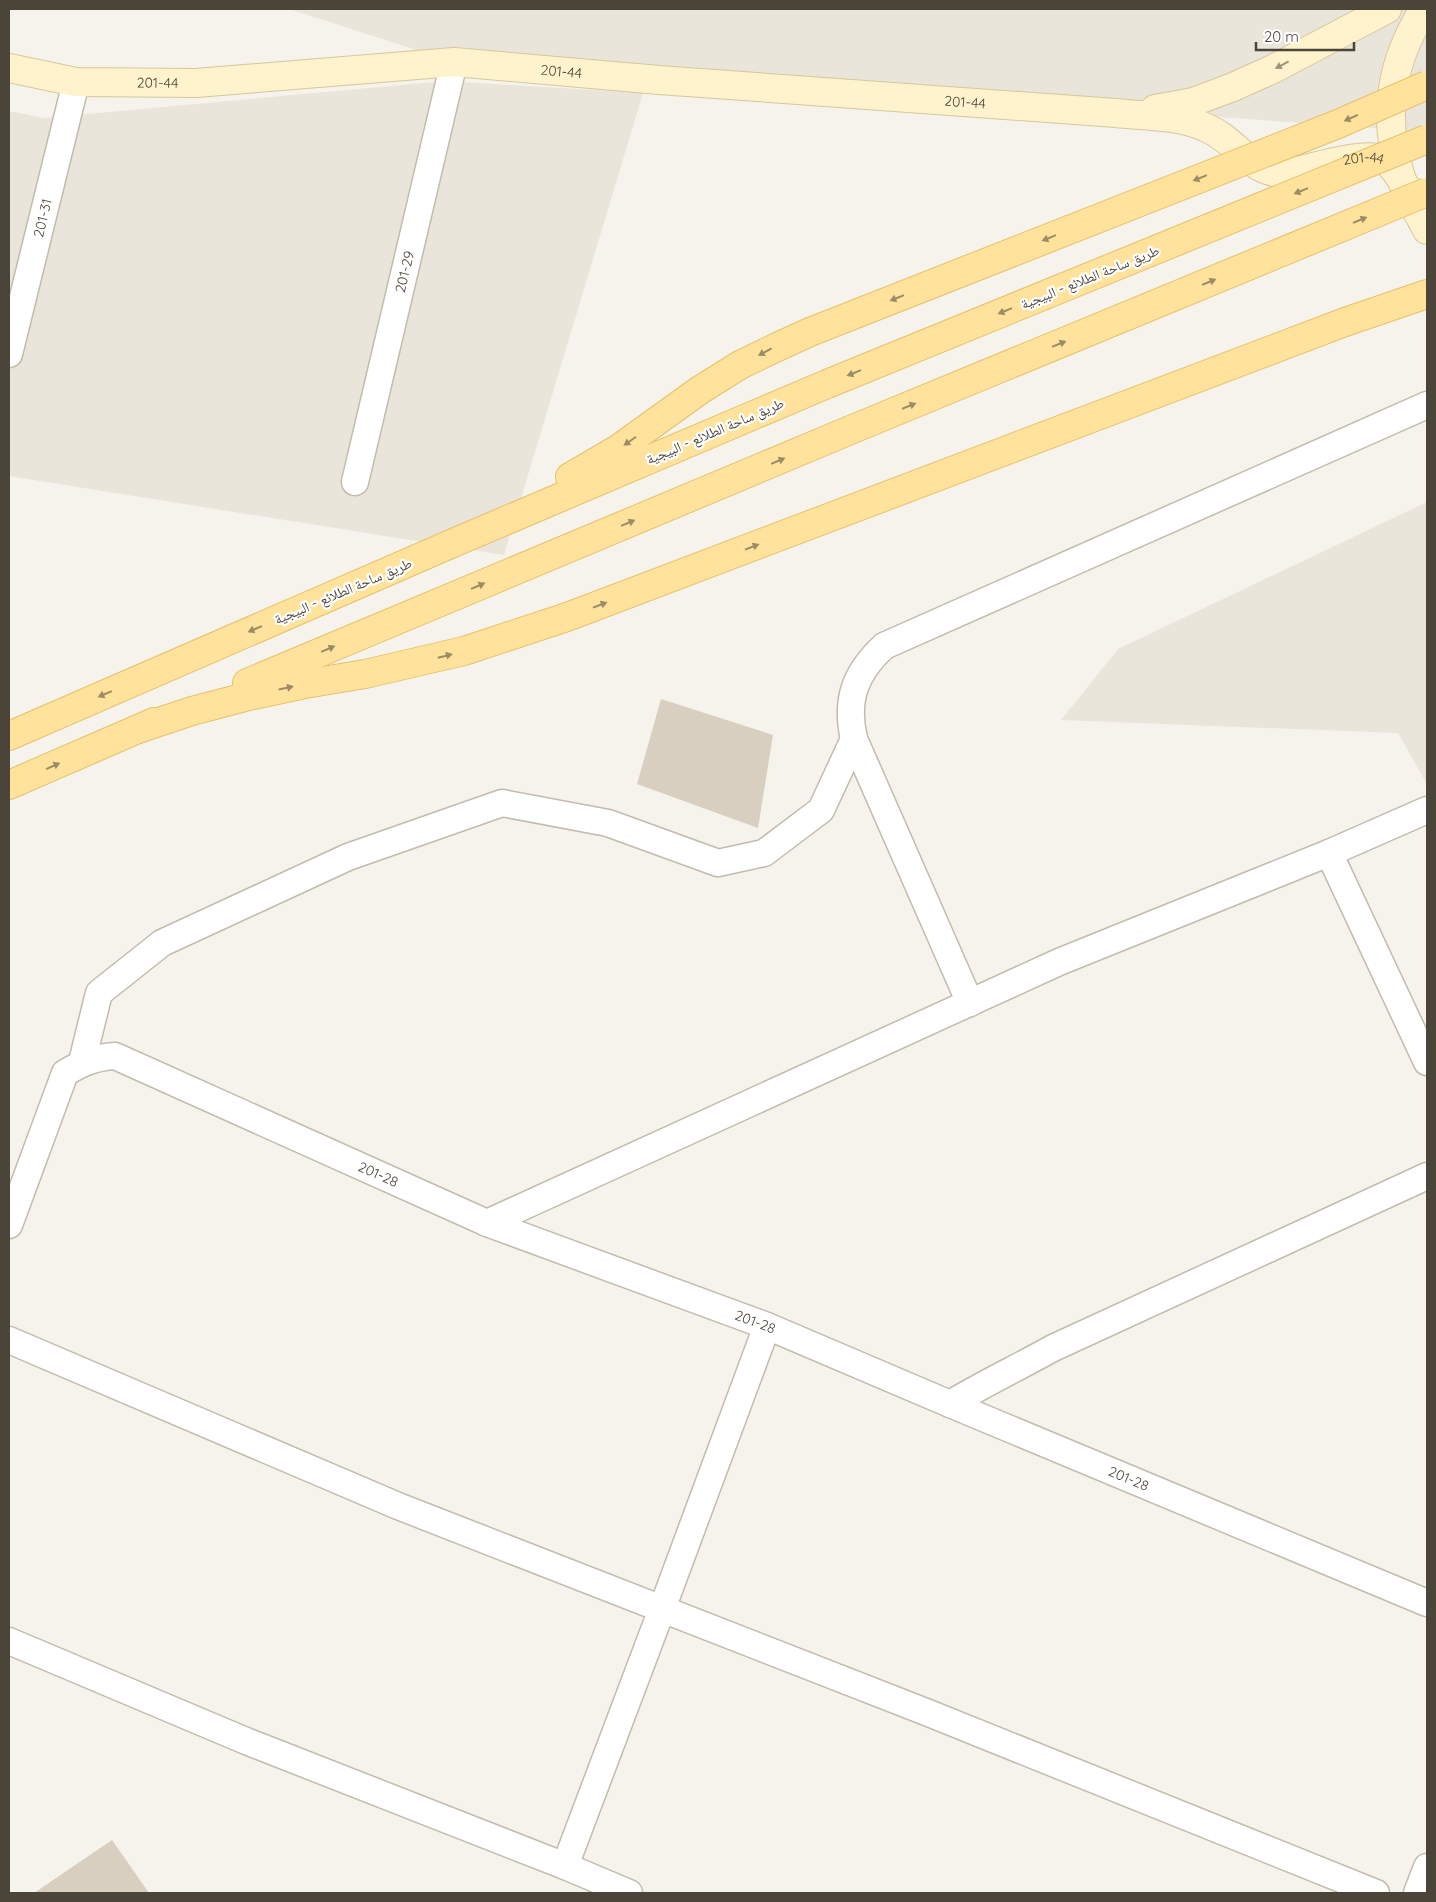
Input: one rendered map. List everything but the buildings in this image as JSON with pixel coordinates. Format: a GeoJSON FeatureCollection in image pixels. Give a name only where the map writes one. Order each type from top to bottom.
{"type":"FeatureCollection","features":[{"type":"Feature","properties":{"kind":"main road"},"geometry":{"type":"LineString","coordinates":[[460,540],[618,449],[700,390],[774,348],[810,332],[1328,128],[1427,84]]}},
{"type":"Feature","properties":{"kind":"main road","name":"طريق ساحة الطلائع - البيجية"},"geometry":{"type":"LineString","coordinates":[[9,736],[460,540],[827,384],[1427,139]]}},
{"type":"Feature","properties":{"kind":"main road"},"geometry":{"type":"LineString","coordinates":[[9,785],[1416,190]]}},
{"type":"Feature","properties":{"kind":"main road"},"geometry":{"type":"LineString","coordinates":[[138,729],[192,711],[250,696],[420,662],[505,639],[1345,322],[1427,294]]}},
{"type":"Feature","properties":{"kind":"street","name":"201-44"},"geometry":{"type":"LineString","coordinates":[[1116,113],[1151,110],[1193,102],[1233,87],[1273,69],[1386,9]]}},
{"type":"Feature","properties":{"kind":"street"},"geometry":{"type":"LineString","coordinates":[[1424,9],[1412,28],[1400,58],[1390,117],[1400,176],[1416,190],[1427,230]]}},
{"type":"Feature","properties":{"kind":"street","name":"201-44"},"geometry":{"type":"LineString","coordinates":[[9,68],[76,82],[196,83],[454,62],[659,80],[1116,113],[1176,119],[1206,127],[1218,133],[1256,165],[1268,172],[1279,174],[1356,158],[1372,156],[1384,159],[1416,190]]}},
{"type":"Feature","properties":{"kind":"street","name":"201-29"},"geometry":{"type":"LineString","coordinates":[[355,482],[454,62]]}},
{"type":"Feature","properties":{"kind":"street","name":"201-31"},"geometry":{"type":"LineString","coordinates":[[9,354],[76,82]]}},
{"type":"Feature","properties":{"kind":"street"},"geometry":{"type":"LineString","coordinates":[[970,1003],[854,739],[850,723],[853,690],[860,674],[870,659],[884,646],[1427,405]]}},
{"type":"Feature","properties":{"kind":"street"},"geometry":{"type":"LineString","coordinates":[[9,1225],[64,1073],[82,1062],[99,993],[162,943],[348,856],[502,803],[608,822],[718,863],[764,853],[821,810],[854,739]]}},
{"type":"Feature","properties":{"kind":"street"},"geometry":{"type":"LineString","coordinates":[[488,1223],[1060,962],[1328,854],[1427,810]]}},
{"type":"Feature","properties":{"kind":"street"},"geometry":{"type":"LineString","coordinates":[[1328,854],[1427,1062]]}},
{"type":"Feature","properties":{"kind":"street","name":"201-28"},"geometry":{"type":"LineString","coordinates":[[82,1062],[97,1057],[115,1056],[488,1223],[767,1326],[950,1404],[1423,1598]]}},
{"type":"Feature","properties":{"kind":"street"},"geometry":{"type":"LineString","coordinates":[[950,1404],[978,1387],[1053,1348],[1427,1176]]}},
{"type":"Feature","properties":{"kind":"street"},"geometry":{"type":"LineString","coordinates":[[565,1866],[767,1326]]}},
{"type":"Feature","properties":{"kind":"street"},"geometry":{"type":"LineString","coordinates":[[9,1340],[398,1506],[935,1716],[1376,1893]]}},
{"type":"Feature","properties":{"kind":"street"},"geometry":{"type":"LineString","coordinates":[[9,1642],[246,1742],[565,1866],[629,1893]]}},
{"type":"Feature","properties":{"kind":"street"},"geometry":{"type":"LineString","coordinates":[[1417,1893],[1427,1867]]}},
{"type":"Feature","properties":{"kind":"shaded area"},"geometry":{"type":"Polygon","coordinates":[[[289,9],[1427,9],[1427,132],[454,62],[289,9]]]}},
{"type":"Feature","properties":{"kind":"shaded area"},"geometry":{"type":"Polygon","coordinates":[[[445,81],[643,93],[504,555],[9,476],[9,111],[44,118],[445,81]]]}},
{"type":"Feature","properties":{"kind":"shaded area"},"geometry":{"type":"Polygon","coordinates":[[[1427,502],[1427,784],[1398,733],[1061,720],[1118,649],[1427,502]]]}}]}
